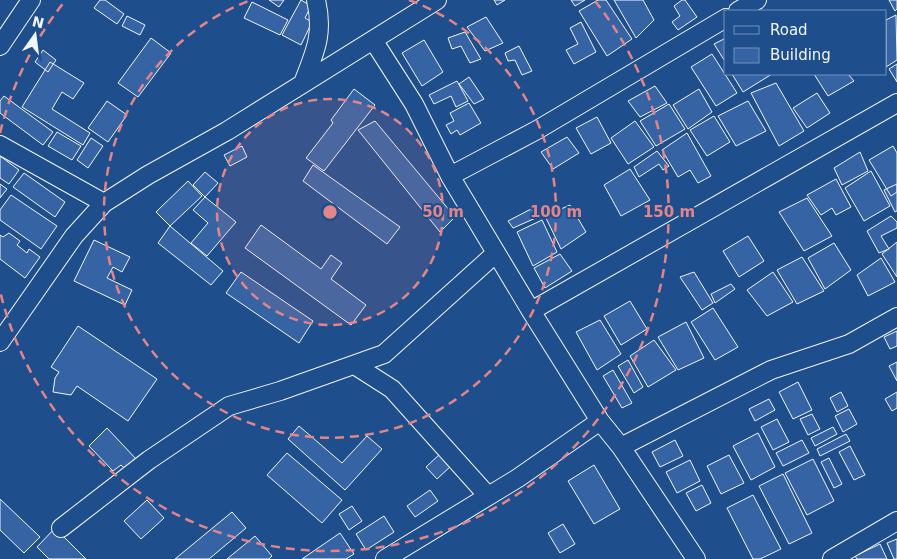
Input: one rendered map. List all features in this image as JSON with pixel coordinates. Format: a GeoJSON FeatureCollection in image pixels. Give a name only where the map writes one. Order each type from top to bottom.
{"type":"FeatureCollection","features":[{"type":"Feature","properties":{"kind":"street"},"geometry":{"type":"LineString","coordinates":[[0,46],[31,0]]}},
{"type":"Feature","properties":{"kind":"street"},"geometry":{"type":"LineString","coordinates":[[303,83],[319,34],[321,19],[316,0]]}},
{"type":"Feature","properties":{"kind":"street"},"geometry":{"type":"LineString","coordinates":[[0,342],[74,236],[104,203],[148,175],[227,131],[437,0]]}},
{"type":"Feature","properties":{"kind":"street"},"geometry":{"type":"LineString","coordinates":[[740,10],[757,0]]}},
{"type":"Feature","properties":{"kind":"street"},"geometry":{"type":"LineString","coordinates":[[450,176],[537,130],[724,19]]}},
{"type":"Feature","properties":{"kind":"street"},"geometry":{"type":"LineString","coordinates":[[373,40],[414,104],[450,176],[531,311],[600,421],[621,447],[696,559]]}},
{"type":"Feature","properties":{"kind":"street"},"geometry":{"type":"LineString","coordinates":[[531,311],[897,103]]}},
{"type":"Feature","properties":{"kind":"street"},"geometry":{"type":"LineString","coordinates":[[0,144],[104,203]]}},
{"type":"Feature","properties":{"kind":"street"},"geometry":{"type":"LineString","coordinates":[[61,528],[149,460],[228,406],[356,366],[384,354],[496,253]]}},
{"type":"Feature","properties":{"kind":"street"},"geometry":{"type":"LineString","coordinates":[[621,447],[771,370],[849,344],[897,317]]}},
{"type":"Feature","properties":{"kind":"street"},"geometry":{"type":"LineString","coordinates":[[356,366],[392,389],[488,496]]}},
{"type":"Feature","properties":{"kind":"street"},"geometry":{"type":"LineString","coordinates":[[385,559],[488,496],[600,421]]}},
{"type":"Feature","properties":{"kind":"street"},"geometry":{"type":"LineString","coordinates":[[832,559],[897,521]]}},
{"type":"Feature","properties":{"kind":"building"},"geometry":{"type":"Polygon","coordinates":[[[100,0],[105,0],[124,14],[117,24],[94,8],[100,0]]]}},
{"type":"Feature","properties":{"kind":"building"},"geometry":{"type":"Polygon","coordinates":[[[269,0],[284,0],[279,7],[269,0]]]}},
{"type":"Feature","properties":{"kind":"building"},"geometry":{"type":"Polygon","coordinates":[[[301,0],[311,6],[305,18],[312,22],[301,45],[282,35],[301,0]]]}},
{"type":"Feature","properties":{"kind":"building"},"geometry":{"type":"Polygon","coordinates":[[[494,0],[505,0],[497,5],[494,0]]]}},
{"type":"Feature","properties":{"kind":"building"},"geometry":{"type":"Polygon","coordinates":[[[571,0],[585,0],[575,6],[571,0]]]}},
{"type":"Feature","properties":{"kind":"building"},"geometry":{"type":"Polygon","coordinates":[[[598,0],[606,0],[632,39],[607,56],[579,11],[598,0]]]}},
{"type":"Feature","properties":{"kind":"building"},"geometry":{"type":"Polygon","coordinates":[[[614,0],[643,0],[654,20],[636,38],[614,0]]]}},
{"type":"Feature","properties":{"kind":"building"},"geometry":{"type":"Polygon","coordinates":[[[685,0],[697,17],[678,30],[672,22],[680,16],[674,6],[685,0]]]}},
{"type":"Feature","properties":{"kind":"building"},"geometry":{"type":"Polygon","coordinates":[[[889,0],[897,0],[897,9],[895,11],[889,0]]]}},
{"type":"Feature","properties":{"kind":"building"},"geometry":{"type":"Polygon","coordinates":[[[252,2],[288,20],[280,35],[244,18],[252,2]]]}},
{"type":"Feature","properties":{"kind":"building"},"geometry":{"type":"Polygon","coordinates":[[[896,15],[897,60],[887,66],[887,20],[896,15]]]}},
{"type":"Feature","properties":{"kind":"building"},"geometry":{"type":"Polygon","coordinates":[[[127,16],[145,25],[140,35],[122,26],[127,16]]]}},
{"type":"Feature","properties":{"kind":"building"},"geometry":{"type":"Polygon","coordinates":[[[486,17],[503,43],[485,51],[467,27],[486,17]]]}},
{"type":"Feature","properties":{"kind":"building"},"geometry":{"type":"Polygon","coordinates":[[[581,22],[596,52],[574,64],[566,50],[578,44],[570,28],[581,22]]]}},
{"type":"Feature","properties":{"kind":"building"},"geometry":{"type":"Polygon","coordinates":[[[465,32],[481,59],[470,63],[461,46],[452,49],[448,38],[465,32]]]}},
{"type":"Feature","properties":{"kind":"building"},"geometry":{"type":"Polygon","coordinates":[[[151,38],[171,53],[138,97],[118,83],[151,38]]]}},
{"type":"Feature","properties":{"kind":"building"},"geometry":{"type":"Polygon","coordinates":[[[724,39],[724,60],[714,44],[724,39]]]}},
{"type":"Feature","properties":{"kind":"building"},"geometry":{"type":"Polygon","coordinates":[[[424,40],[443,72],[422,86],[402,53],[424,40]]]}},
{"type":"Feature","properties":{"kind":"building"},"geometry":{"type":"Polygon","coordinates":[[[519,46],[532,71],[522,75],[515,60],[508,61],[505,53],[519,46]]]}},
{"type":"Feature","properties":{"kind":"building"},"geometry":{"type":"Polygon","coordinates":[[[43,50],[56,60],[48,72],[35,62],[43,50]]]}},
{"type":"Feature","properties":{"kind":"building"},"geometry":{"type":"Polygon","coordinates":[[[712,54],[737,93],[716,106],[691,67],[712,54]]]}},
{"type":"Feature","properties":{"kind":"building"},"geometry":{"type":"Polygon","coordinates":[[[50,62],[84,83],[73,99],[62,92],[52,109],[90,133],[83,145],[22,107],[50,62]]]}},
{"type":"Feature","properties":{"kind":"building"},"geometry":{"type":"Polygon","coordinates":[[[897,64],[897,82],[889,69],[897,64]]]}},
{"type":"Feature","properties":{"kind":"building"},"geometry":{"type":"Polygon","coordinates":[[[733,75],[770,75],[743,92],[733,75]]]}},
{"type":"Feature","properties":{"kind":"building"},"geometry":{"type":"Polygon","coordinates":[[[815,75],[849,75],[854,81],[828,96],[815,75]]]}},
{"type":"Feature","properties":{"kind":"building"},"geometry":{"type":"Polygon","coordinates":[[[469,77],[484,99],[474,104],[459,84],[469,77]]]}},
{"type":"Feature","properties":{"kind":"building"},"geometry":{"type":"Polygon","coordinates":[[[457,81],[468,101],[456,107],[451,96],[434,104],[429,95],[457,81]]]}},
{"type":"Feature","properties":{"kind":"building"},"geometry":{"type":"Polygon","coordinates":[[[776,83],[804,131],[779,146],[751,93],[776,83]]]}},
{"type":"Feature","properties":{"kind":"building"},"geometry":{"type":"Polygon","coordinates":[[[655,86],[667,103],[640,117],[628,101],[655,86]]]}},
{"type":"Feature","properties":{"kind":"building"},"geometry":{"type":"Polygon","coordinates":[[[354,89],[375,105],[324,171],[306,158],[333,123],[331,120],[354,89]]]}},
{"type":"Feature","properties":{"kind":"building"},"geometry":{"type":"Polygon","coordinates":[[[699,89],[712,112],[688,129],[673,105],[699,89]]]}},
{"type":"Feature","properties":{"kind":"building"},"geometry":{"type":"Polygon","coordinates":[[[817,93],[830,113],[807,128],[793,108],[817,93]]]}},
{"type":"Feature","properties":{"kind":"building"},"geometry":{"type":"Polygon","coordinates":[[[4,96],[53,132],[43,145],[0,113],[0,101],[4,96]]]}},
{"type":"Feature","properties":{"kind":"building"},"geometry":{"type":"Polygon","coordinates":[[[107,101],[127,115],[108,142],[88,128],[107,101]]]}},
{"type":"Feature","properties":{"kind":"building"},"geometry":{"type":"Polygon","coordinates":[[[748,101],[766,131],[736,146],[718,116],[748,101]]]}},
{"type":"Feature","properties":{"kind":"building"},"geometry":{"type":"Polygon","coordinates":[[[469,103],[481,123],[460,135],[457,130],[451,134],[446,125],[454,121],[450,113],[469,103]]]}},
{"type":"Feature","properties":{"kind":"building"},"geometry":{"type":"Polygon","coordinates":[[[669,104],[685,129],[656,146],[640,121],[669,104]]]}},
{"type":"Feature","properties":{"kind":"building"},"geometry":{"type":"Polygon","coordinates":[[[714,116],[730,142],[707,156],[690,130],[714,116]]]}},
{"type":"Feature","properties":{"kind":"building"},"geometry":{"type":"Polygon","coordinates":[[[597,117],[611,143],[591,154],[576,128],[597,117]]]}},
{"type":"Feature","properties":{"kind":"building"},"geometry":{"type":"Polygon","coordinates":[[[375,121],[455,217],[440,232],[358,130],[375,121]]]}},
{"type":"Feature","properties":{"kind":"building"},"geometry":{"type":"Polygon","coordinates":[[[635,121],[654,147],[628,164],[611,138],[635,121]]]}},
{"type":"Feature","properties":{"kind":"building"},"geometry":{"type":"Polygon","coordinates":[[[57,132],[81,146],[72,160],[48,146],[57,132]]]}},
{"type":"Feature","properties":{"kind":"building"},"geometry":{"type":"Polygon","coordinates":[[[687,133],[711,176],[698,183],[690,170],[678,177],[662,150],[687,133]]]}},
{"type":"Feature","properties":{"kind":"building"},"geometry":{"type":"Polygon","coordinates":[[[567,137],[579,153],[553,169],[541,152],[567,137]]]}},
{"type":"Feature","properties":{"kind":"building"},"geometry":{"type":"Polygon","coordinates":[[[91,138],[103,146],[88,168],[77,160],[91,138]]]}},
{"type":"Feature","properties":{"kind":"building"},"geometry":{"type":"Polygon","coordinates":[[[242,146],[247,157],[230,166],[224,155],[242,146]]]}},
{"type":"Feature","properties":{"kind":"building"},"geometry":{"type":"Polygon","coordinates":[[[893,146],[897,153],[897,192],[891,196],[869,160],[893,146]]]}},
{"type":"Feature","properties":{"kind":"building"},"geometry":{"type":"Polygon","coordinates":[[[657,151],[669,166],[663,170],[659,164],[639,177],[634,167],[657,151]]]}},
{"type":"Feature","properties":{"kind":"building"},"geometry":{"type":"Polygon","coordinates":[[[860,152],[868,171],[842,185],[834,168],[860,152]]]}},
{"type":"Feature","properties":{"kind":"building"},"geometry":{"type":"Polygon","coordinates":[[[0,156],[19,170],[9,184],[0,178],[0,156]]]}},
{"type":"Feature","properties":{"kind":"building"},"geometry":{"type":"Polygon","coordinates":[[[313,165],[400,227],[387,244],[303,181],[313,165]]]}},
{"type":"Feature","properties":{"kind":"building"},"geometry":{"type":"Polygon","coordinates":[[[630,169],[650,200],[621,216],[604,185],[630,169]]]}},
{"type":"Feature","properties":{"kind":"building"},"geometry":{"type":"Polygon","coordinates":[[[871,171],[890,206],[864,221],[845,188],[871,171]]]}},
{"type":"Feature","properties":{"kind":"building"},"geometry":{"type":"Polygon","coordinates":[[[205,172],[218,183],[205,197],[193,185],[205,172]]]}},
{"type":"Feature","properties":{"kind":"building"},"geometry":{"type":"Polygon","coordinates":[[[24,173],[65,202],[55,217],[13,187],[24,173]]]}},
{"type":"Feature","properties":{"kind":"building"},"geometry":{"type":"Polygon","coordinates":[[[836,179],[851,207],[836,215],[832,208],[821,215],[807,195],[836,179]]]}},
{"type":"Feature","properties":{"kind":"building"},"geometry":{"type":"Polygon","coordinates":[[[188,181],[202,196],[170,226],[156,212],[188,181]]]}},
{"type":"Feature","properties":{"kind":"building"},"geometry":{"type":"Polygon","coordinates":[[[0,184],[7,189],[0,198],[0,184]]]}},
{"type":"Feature","properties":{"kind":"building"},"geometry":{"type":"Polygon","coordinates":[[[897,184],[897,211],[895,212],[884,190],[897,184]]]}},
{"type":"Feature","properties":{"kind":"building"},"geometry":{"type":"Polygon","coordinates":[[[11,195],[57,226],[41,249],[0,220],[0,210],[11,195]]]}},
{"type":"Feature","properties":{"kind":"building"},"geometry":{"type":"Polygon","coordinates":[[[205,197],[236,222],[207,256],[191,243],[208,223],[193,210],[205,197]]]}},
{"type":"Feature","properties":{"kind":"building"},"geometry":{"type":"Polygon","coordinates":[[[807,198],[832,236],[804,251],[779,212],[807,198]]]}},
{"type":"Feature","properties":{"kind":"building"},"geometry":{"type":"Polygon","coordinates":[[[570,205],[586,232],[561,249],[545,216],[570,205]]]}},
{"type":"Feature","properties":{"kind":"building"},"geometry":{"type":"Polygon","coordinates":[[[531,209],[538,217],[513,228],[508,221],[531,209]]]}},
{"type":"Feature","properties":{"kind":"building"},"geometry":{"type":"Polygon","coordinates":[[[891,216],[897,222],[897,228],[881,236],[889,249],[879,253],[867,231],[891,216]]]}},
{"type":"Feature","properties":{"kind":"building"},"geometry":{"type":"Polygon","coordinates":[[[542,220],[557,252],[533,266],[517,232],[542,220]]]}},
{"type":"Feature","properties":{"kind":"building"},"geometry":{"type":"Polygon","coordinates":[[[261,225],[321,269],[331,255],[342,263],[331,279],[366,305],[351,325],[245,248],[261,225]]]}},
{"type":"Feature","properties":{"kind":"building"},"geometry":{"type":"Polygon","coordinates":[[[170,226],[223,271],[211,285],[158,243],[170,226]]]}},
{"type":"Feature","properties":{"kind":"building"},"geometry":{"type":"Polygon","coordinates":[[[9,233],[20,241],[17,245],[27,253],[29,249],[40,257],[25,278],[0,259],[0,235],[3,237],[9,233]]]}},
{"type":"Feature","properties":{"kind":"building"},"geometry":{"type":"Polygon","coordinates":[[[748,236],[764,261],[739,277],[723,251],[748,236]]]}},
{"type":"Feature","properties":{"kind":"building"},"geometry":{"type":"Polygon","coordinates":[[[94,240],[130,257],[122,272],[113,267],[107,278],[132,290],[125,305],[74,281],[94,240]]]}},
{"type":"Feature","properties":{"kind":"building"},"geometry":{"type":"Polygon","coordinates":[[[897,242],[897,277],[882,254],[897,242]]]}},
{"type":"Feature","properties":{"kind":"building"},"geometry":{"type":"Polygon","coordinates":[[[834,243],[851,270],[825,289],[808,258],[834,243]]]}},
{"type":"Feature","properties":{"kind":"building"},"geometry":{"type":"Polygon","coordinates":[[[560,254],[572,271],[545,288],[534,268],[560,254]]]}},
{"type":"Feature","properties":{"kind":"building"},"geometry":{"type":"Polygon","coordinates":[[[802,257],[824,291],[797,304],[777,270],[802,257]]]}},
{"type":"Feature","properties":{"kind":"building"},"geometry":{"type":"Polygon","coordinates":[[[881,258],[895,282],[868,296],[857,275],[881,258]]]}},
{"type":"Feature","properties":{"kind":"building"},"geometry":{"type":"Polygon","coordinates":[[[241,272],[313,321],[299,343],[226,293],[241,272]]]}},
{"type":"Feature","properties":{"kind":"building"},"geometry":{"type":"Polygon","coordinates":[[[694,272],[713,303],[702,310],[680,277],[694,272]]]}},
{"type":"Feature","properties":{"kind":"building"},"geometry":{"type":"Polygon","coordinates":[[[773,272],[793,302],[767,316],[747,290],[773,272]]]}},
{"type":"Feature","properties":{"kind":"building"},"geometry":{"type":"Polygon","coordinates":[[[731,284],[735,289],[715,303],[711,294],[731,284]]]}},
{"type":"Feature","properties":{"kind":"building"},"geometry":{"type":"Polygon","coordinates":[[[630,301],[647,329],[621,345],[604,316],[630,301]]]}},
{"type":"Feature","properties":{"kind":"building"},"geometry":{"type":"Polygon","coordinates":[[[713,308],[738,347],[715,360],[691,322],[713,308]]]}},
{"type":"Feature","properties":{"kind":"building"},"geometry":{"type":"Polygon","coordinates":[[[600,320],[621,354],[597,370],[576,332],[600,320]]]}},
{"type":"Feature","properties":{"kind":"building"},"geometry":{"type":"Polygon","coordinates":[[[686,322],[704,358],[678,370],[658,337],[686,322]]]}},
{"type":"Feature","properties":{"kind":"building"},"geometry":{"type":"Polygon","coordinates":[[[78,326],[157,379],[128,421],[77,386],[71,395],[53,392],[55,378],[59,372],[51,367],[78,326]]]}},
{"type":"Feature","properties":{"kind":"building"},"geometry":{"type":"Polygon","coordinates":[[[897,331],[897,346],[890,349],[884,337],[897,331]]]}},
{"type":"Feature","properties":{"kind":"building"},"geometry":{"type":"Polygon","coordinates":[[[654,340],[676,370],[648,387],[630,356],[654,340]]]}},
{"type":"Feature","properties":{"kind":"building"},"geometry":{"type":"Polygon","coordinates":[[[628,360],[643,387],[634,393],[618,366],[628,360]]]}},
{"type":"Feature","properties":{"kind":"building"},"geometry":{"type":"Polygon","coordinates":[[[897,362],[897,381],[889,366],[897,362]]]}},
{"type":"Feature","properties":{"kind":"building"},"geometry":{"type":"Polygon","coordinates":[[[613,370],[632,403],[622,408],[603,376],[613,370]]]}},
{"type":"Feature","properties":{"kind":"building"},"geometry":{"type":"Polygon","coordinates":[[[798,382],[812,410],[793,419],[779,392],[798,382]]]}},
{"type":"Feature","properties":{"kind":"building"},"geometry":{"type":"Polygon","coordinates":[[[841,392],[848,406],[837,412],[830,398],[841,392]]]}},
{"type":"Feature","properties":{"kind":"building"},"geometry":{"type":"Polygon","coordinates":[[[897,392],[897,408],[892,411],[885,399],[897,392]]]}},
{"type":"Feature","properties":{"kind":"building"},"geometry":{"type":"Polygon","coordinates":[[[769,399],[775,410],[755,421],[749,409],[769,399]]]}},
{"type":"Feature","properties":{"kind":"building"},"geometry":{"type":"Polygon","coordinates":[[[849,409],[857,424],[843,432],[835,416],[849,409]]]}},
{"type":"Feature","properties":{"kind":"building"},"geometry":{"type":"Polygon","coordinates":[[[812,414],[820,429],[808,435],[800,419],[812,414]]]}},
{"type":"Feature","properties":{"kind":"building"},"geometry":{"type":"Polygon","coordinates":[[[777,419],[789,442],[773,450],[761,427],[777,419]]]}},
{"type":"Feature","properties":{"kind":"building"},"geometry":{"type":"Polygon","coordinates":[[[299,426],[342,463],[367,436],[382,449],[345,490],[288,439],[299,426]]]}},
{"type":"Feature","properties":{"kind":"building"},"geometry":{"type":"Polygon","coordinates":[[[833,427],[837,434],[815,446],[811,438],[833,427]]]}},
{"type":"Feature","properties":{"kind":"building"},"geometry":{"type":"Polygon","coordinates":[[[107,428],[137,460],[126,470],[121,465],[113,471],[89,446],[107,428]]]}},
{"type":"Feature","properties":{"kind":"building"},"geometry":{"type":"Polygon","coordinates":[[[758,433],[775,467],[751,480],[733,446],[758,433]]]}},
{"type":"Feature","properties":{"kind":"building"},"geometry":{"type":"Polygon","coordinates":[[[846,434],[850,441],[820,456],[817,449],[846,434]]]}},
{"type":"Feature","properties":{"kind":"building"},"geometry":{"type":"Polygon","coordinates":[[[675,440],[683,456],[660,467],[652,452],[675,440]]]}},
{"type":"Feature","properties":{"kind":"building"},"geometry":{"type":"Polygon","coordinates":[[[802,440],[809,453],[783,466],[776,453],[802,440]]]}},
{"type":"Feature","properties":{"kind":"building"},"geometry":{"type":"Polygon","coordinates":[[[850,446],[865,475],[854,480],[839,452],[850,446]]]}},
{"type":"Feature","properties":{"kind":"building"},"geometry":{"type":"Polygon","coordinates":[[[287,453],[342,500],[322,523],[267,475],[287,453]]]}},
{"type":"Feature","properties":{"kind":"building"},"geometry":{"type":"Polygon","coordinates":[[[441,453],[452,465],[437,479],[426,467],[441,453]]]}},
{"type":"Feature","properties":{"kind":"building"},"geometry":{"type":"Polygon","coordinates":[[[729,455],[744,483],[721,494],[707,466],[729,455]]]}},
{"type":"Feature","properties":{"kind":"building"},"geometry":{"type":"Polygon","coordinates":[[[829,458],[842,484],[834,488],[821,462],[829,458]]]}},
{"type":"Feature","properties":{"kind":"building"},"geometry":{"type":"Polygon","coordinates":[[[813,459],[834,501],[807,515],[785,473],[813,459]]]}},
{"type":"Feature","properties":{"kind":"building"},"geometry":{"type":"Polygon","coordinates":[[[690,460],[700,481],[677,493],[666,472],[690,460]]]}},
{"type":"Feature","properties":{"kind":"building"},"geometry":{"type":"Polygon","coordinates":[[[594,465],[620,509],[594,524],[568,481],[594,465]]]}},
{"type":"Feature","properties":{"kind":"building"},"geometry":{"type":"Polygon","coordinates":[[[783,474],[812,533],[789,544],[759,486],[783,474]]]}},
{"type":"Feature","properties":{"kind":"building"},"geometry":{"type":"Polygon","coordinates":[[[702,485],[711,503],[696,511],[686,493],[702,485]]]}},
{"type":"Feature","properties":{"kind":"building"},"geometry":{"type":"Polygon","coordinates":[[[430,490],[438,501],[415,517],[407,506],[430,490]]]}},
{"type":"Feature","properties":{"kind":"building"},"geometry":{"type":"Polygon","coordinates":[[[753,495],[781,549],[760,559],[753,559],[727,508],[753,495]]]}},
{"type":"Feature","properties":{"kind":"building"},"geometry":{"type":"Polygon","coordinates":[[[0,499],[40,537],[24,553],[0,530],[0,499]]]}},
{"type":"Feature","properties":{"kind":"building"},"geometry":{"type":"Polygon","coordinates":[[[147,500],[164,518],[141,539],[124,521],[147,500]]]}},
{"type":"Feature","properties":{"kind":"building"},"geometry":{"type":"Polygon","coordinates":[[[352,506],[362,521],[349,530],[339,514],[352,506]]]}},
{"type":"Feature","properties":{"kind":"building"},"geometry":{"type":"Polygon","coordinates":[[[232,512],[246,528],[209,559],[175,559],[232,512]]]}},
{"type":"Feature","properties":{"kind":"building"},"geometry":{"type":"Polygon","coordinates":[[[384,516],[394,532],[366,550],[356,534],[384,516]]]}},
{"type":"Feature","properties":{"kind":"building"},"geometry":{"type":"Polygon","coordinates":[[[563,524],[575,544],[560,553],[548,533],[563,524]]]}},
{"type":"Feature","properties":{"kind":"building"},"geometry":{"type":"Polygon","coordinates":[[[55,528],[86,559],[49,559],[37,547],[55,528]]]}},
{"type":"Feature","properties":{"kind":"building"},"geometry":{"type":"Polygon","coordinates":[[[340,533],[354,554],[346,559],[302,559],[340,533]]]}},
{"type":"Feature","properties":{"kind":"building"},"geometry":{"type":"Polygon","coordinates":[[[255,536],[272,556],[269,559],[227,559],[255,536]]]}},
{"type":"Feature","properties":{"kind":"building"},"geometry":{"type":"Polygon","coordinates":[[[897,539],[897,559],[894,559],[887,543],[897,539]]]}},
{"type":"Feature","properties":{"kind":"building"},"geometry":{"type":"Polygon","coordinates":[[[880,544],[887,559],[857,559],[855,556],[880,544]]]}}]}
